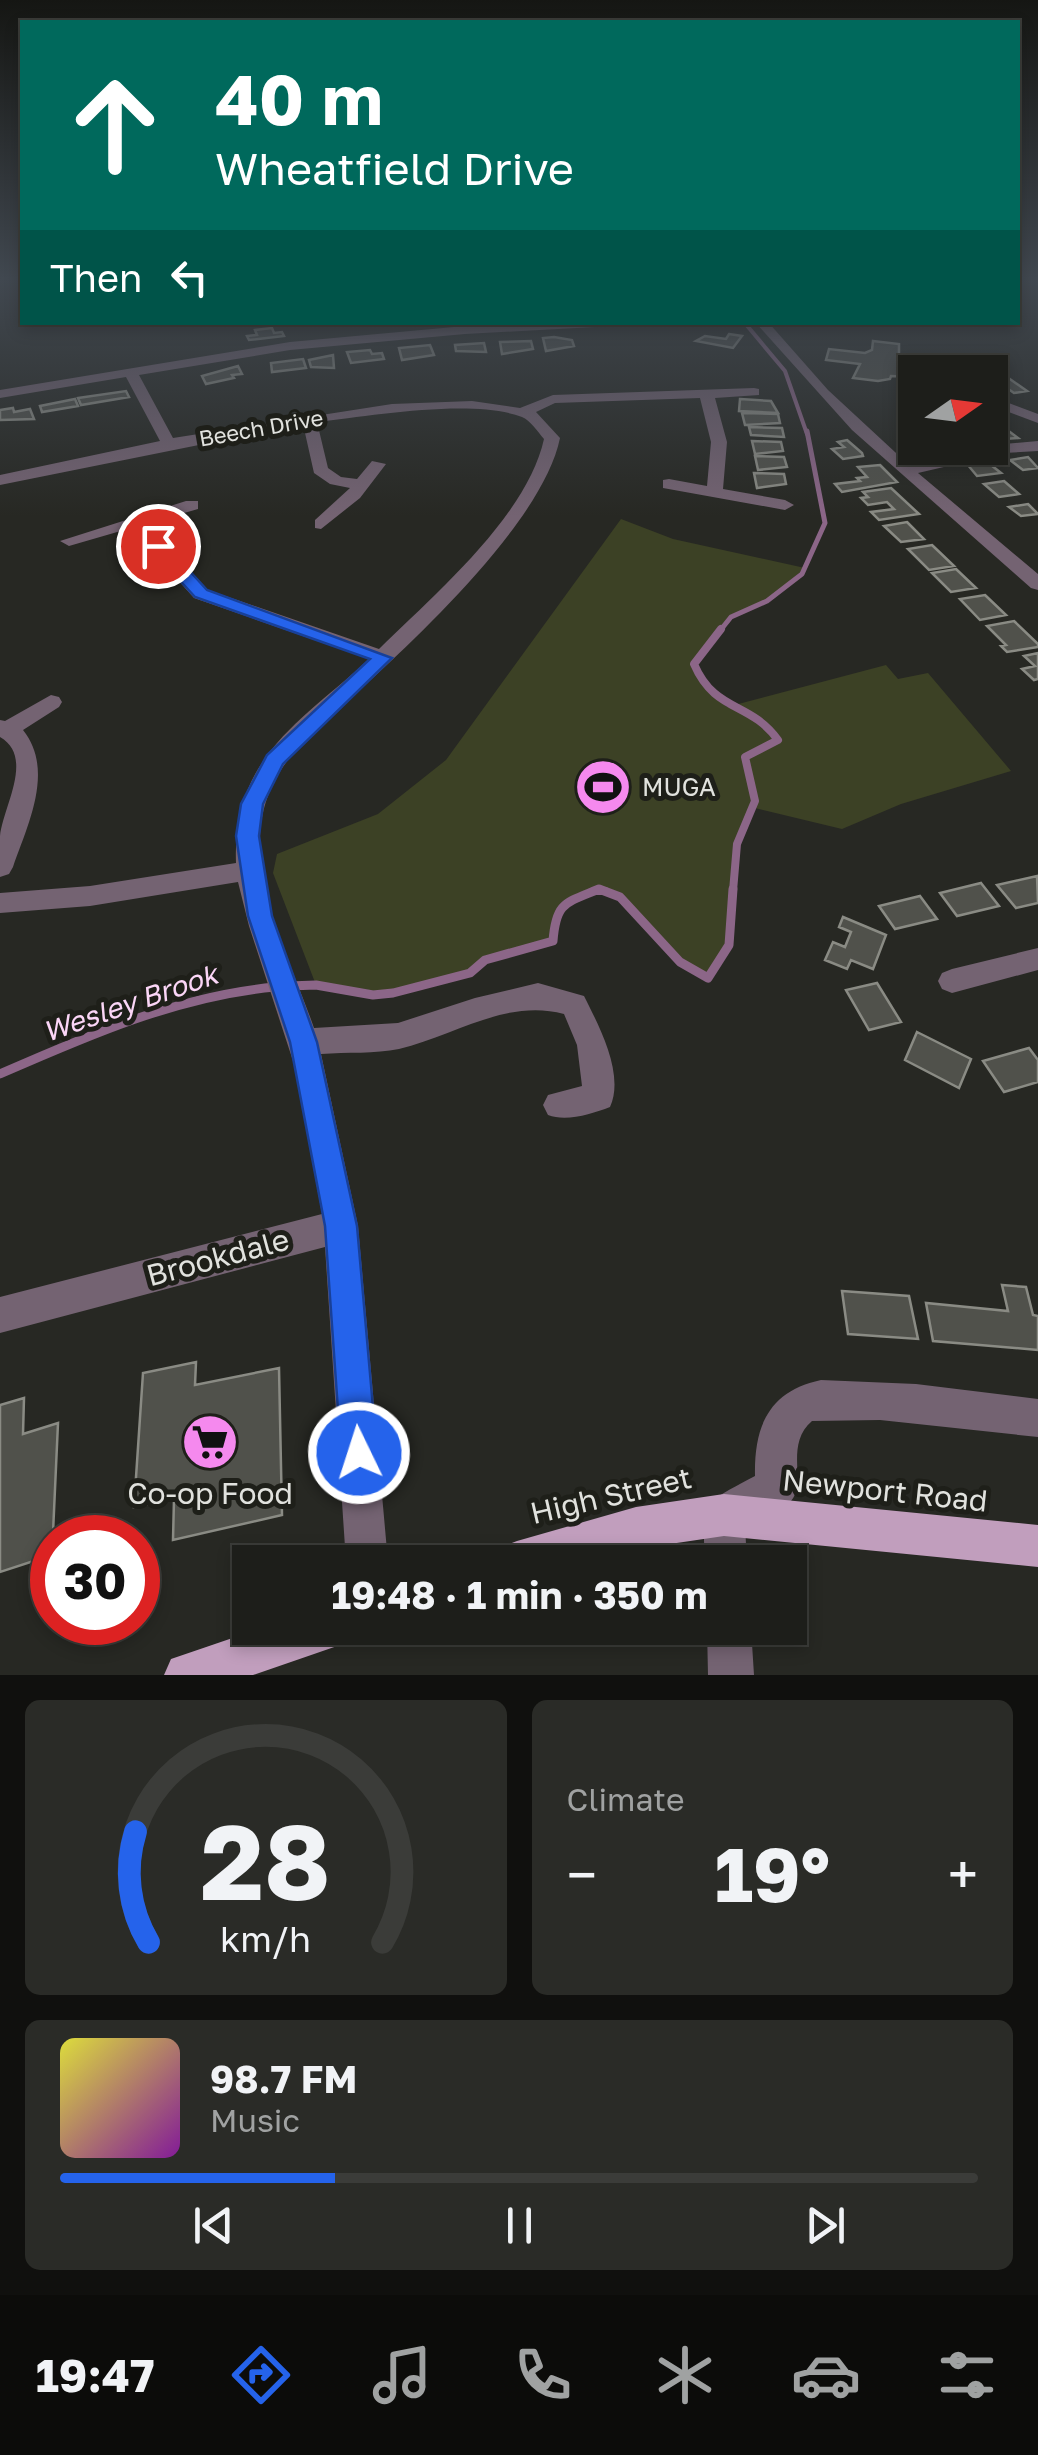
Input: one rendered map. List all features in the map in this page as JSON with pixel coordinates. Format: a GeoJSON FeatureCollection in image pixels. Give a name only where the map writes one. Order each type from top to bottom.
{"type":"FeatureCollection","features":[{"type":"Feature","properties":{"kind":"main road","name":"Newport Road"},"geometry":{"type":"LineString","coordinates":[[724,1515],[1038,1546]]}},
{"type":"Feature","properties":{"kind":"main road","name":"High Street"},"geometry":{"type":"LineString","coordinates":[[576,1545],[636,1528],[724,1515]]}},
{"type":"Feature","properties":{"kind":"main road"},"geometry":{"type":"LineString","coordinates":[[187,1675],[276,1645]]}},
{"type":"Feature","properties":{"kind":"street"},"geometry":{"type":"LineString","coordinates":[[0,394],[209,359]]}},
{"type":"Feature","properties":{"kind":"street"},"geometry":{"type":"LineString","coordinates":[[794,359],[907,470],[1038,584]]}},
{"type":"Feature","properties":{"kind":"street"},"geometry":{"type":"LineString","coordinates":[[130,372],[169,444]]}},
{"type":"Feature","properties":{"kind":"street"},"geometry":{"type":"LineString","coordinates":[[525,410],[553,398],[754,392]]}},
{"type":"Feature","properties":{"kind":"street"},"geometry":{"type":"LineString","coordinates":[[706,394],[720,444],[720,472],[714,491]]}},
{"type":"Feature","properties":{"kind":"street","name":"Beech Drive"},"geometry":{"type":"LineString","coordinates":[[0,480],[309,419],[462,404],[494,404],[525,410]]}},
{"type":"Feature","properties":{"kind":"street"},"geometry":{"type":"LineString","coordinates":[[1008,408],[1038,420]]}},
{"type":"Feature","properties":{"kind":"street"},"geometry":{"type":"LineString","coordinates":[[366,1545],[341,1226],[303,1042],[260,916],[247,836],[252,804],[274,760],[383,658],[501,530],[538,482],[552,438],[545,421],[525,410]]}},
{"type":"Feature","properties":{"kind":"street"},"geometry":{"type":"LineString","coordinates":[[309,419],[320,470],[336,482],[361,486]]}},
{"type":"Feature","properties":{"kind":"street"},"geometry":{"type":"LineString","coordinates":[[907,470],[942,464],[978,451],[1038,446]]}},
{"type":"Feature","properties":{"kind":"street"},"geometry":{"type":"LineString","coordinates":[[321,524],[378,464]]}},
{"type":"Feature","properties":{"kind":"street"},"geometry":{"type":"LineString","coordinates":[[670,484],[785,506]]}},
{"type":"Feature","properties":{"kind":"street"},"geometry":{"type":"LineString","coordinates":[[68,541],[192,506]]}},
{"type":"Feature","properties":{"kind":"street"},"geometry":{"type":"LineString","coordinates":[[136,522],[201,594],[383,658]]}},
{"type":"Feature","properties":{"kind":"street"},"geometry":{"type":"LineString","coordinates":[[0,867],[28,780],[29,764],[20,743],[4,728],[51,702]]}},
{"type":"Feature","properties":{"kind":"street"},"geometry":{"type":"LineString","coordinates":[[0,903],[150,888],[251,870]]}},
{"type":"Feature","properties":{"kind":"street"},"geometry":{"type":"LineString","coordinates":[[952,981],[1038,959]]}},
{"type":"Feature","properties":{"kind":"street"},"geometry":{"type":"LineString","coordinates":[[303,1042],[398,1036],[538,995],[574,1005],[592,1045],[599,1097],[559,1104]]}},
{"type":"Feature","properties":{"kind":"street","name":"Brookdale"},"geometry":{"type":"LineString","coordinates":[[0,1315],[341,1226]]}},
{"type":"Feature","properties":{"kind":"street"},"geometry":{"type":"LineString","coordinates":[[725,1545],[724,1515],[777,1487],[777,1440],[791,1414],[805,1402],[838,1398],[1038,1418]]}},
{"type":"Feature","properties":{"kind":"street"},"geometry":{"type":"LineString","coordinates":[[729,1645],[730,1675]]}},
{"type":"Feature","properties":{"kind":"green space"},"geometry":{"type":"Polygon","coordinates":[[[621,519],[673,539],[805,568],[767,601],[731,617],[694,664],[700,683],[727,707],[886,665],[898,679],[928,673],[1011,771],[901,804],[842,829],[755,808],[737,843],[729,945],[708,978],[680,962],[620,897],[599,889],[567,902],[555,914],[553,941],[485,960],[470,973],[430,986],[373,995],[316,985],[273,873],[277,854],[378,814],[446,760],[621,519]]]}},
{"type":"Feature","properties":{"kind":"building"},"geometry":{"type":"Polygon","coordinates":[[[303,359],[306,368],[272,372],[271,363],[303,359]]]}},
{"type":"Feature","properties":{"kind":"building"},"geometry":{"type":"Polygon","coordinates":[[[333,359],[334,368],[311,367],[309,360],[333,359]]]}},
{"type":"Feature","properties":{"kind":"building"},"geometry":{"type":"Polygon","coordinates":[[[350,359],[383,359],[351,363],[350,359]]]}},
{"type":"Feature","properties":{"kind":"building"},"geometry":{"type":"Polygon","coordinates":[[[898,359],[898,376],[878,381],[853,378],[860,364],[826,360],[898,359]]]}},
{"type":"Feature","properties":{"kind":"building"},"geometry":{"type":"Polygon","coordinates":[[[238,366],[242,374],[232,375],[234,378],[206,384],[202,376],[238,366]]]}},
{"type":"Feature","properties":{"kind":"building"},"geometry":{"type":"Polygon","coordinates":[[[1008,378],[1027,391],[1014,393],[1008,389],[1008,378]]]}},
{"type":"Feature","properties":{"kind":"building"},"geometry":{"type":"Polygon","coordinates":[[[126,391],[129,397],[81,405],[78,398],[126,391]]]}},
{"type":"Feature","properties":{"kind":"building"},"geometry":{"type":"Polygon","coordinates":[[[75,399],[78,406],[42,412],[40,406],[75,399]]]}},
{"type":"Feature","properties":{"kind":"building"},"geometry":{"type":"Polygon","coordinates":[[[740,399],[771,401],[778,413],[739,411],[740,399]]]}},
{"type":"Feature","properties":{"kind":"building"},"geometry":{"type":"Polygon","coordinates":[[[13,408],[14,412],[30,409],[34,419],[0,420],[0,410],[13,408]]]}},
{"type":"Feature","properties":{"kind":"building"},"geometry":{"type":"Polygon","coordinates":[[[742,413],[778,414],[780,423],[745,425],[742,413]]]}},
{"type":"Feature","properties":{"kind":"building"},"geometry":{"type":"Polygon","coordinates":[[[749,427],[782,428],[784,437],[751,435],[749,427]]]}},
{"type":"Feature","properties":{"kind":"building"},"geometry":{"type":"Polygon","coordinates":[[[847,440],[863,456],[843,459],[832,449],[844,447],[838,442],[847,440]]]}},
{"type":"Feature","properties":{"kind":"building"},"geometry":{"type":"Polygon","coordinates":[[[752,441],[781,442],[783,451],[755,454],[752,441]]]}},
{"type":"Feature","properties":{"kind":"building"},"geometry":{"type":"Polygon","coordinates":[[[755,456],[784,457],[787,467],[758,470],[755,456]]]}},
{"type":"Feature","properties":{"kind":"building"},"geometry":{"type":"Polygon","coordinates":[[[1028,457],[1038,468],[1023,470],[1010,460],[1028,457]]]}},
{"type":"Feature","properties":{"kind":"building"},"geometry":{"type":"Polygon","coordinates":[[[880,465],[897,482],[842,492],[835,484],[860,481],[857,478],[867,477],[858,467],[880,465]]]}},
{"type":"Feature","properties":{"kind":"building"},"geometry":{"type":"Polygon","coordinates":[[[968,465],[991,465],[1001,473],[977,476],[968,465]]]}},
{"type":"Feature","properties":{"kind":"building"},"geometry":{"type":"Polygon","coordinates":[[[754,473],[784,474],[786,484],[757,488],[754,473]]]}},
{"type":"Feature","properties":{"kind":"building"},"geometry":{"type":"Polygon","coordinates":[[[1004,481],[1019,494],[999,497],[984,484],[1004,481]]]}},
{"type":"Feature","properties":{"kind":"building"},"geometry":{"type":"Polygon","coordinates":[[[891,488],[919,514],[879,520],[871,512],[894,509],[887,502],[868,505],[861,498],[868,497],[863,492],[891,488]]]}},
{"type":"Feature","properties":{"kind":"building"},"geometry":{"type":"Polygon","coordinates":[[[1028,504],[1038,514],[1021,516],[1009,507],[1028,504]]]}},
{"type":"Feature","properties":{"kind":"building"},"geometry":{"type":"Polygon","coordinates":[[[907,522],[924,539],[901,542],[884,526],[907,522]]]}},
{"type":"Feature","properties":{"kind":"building"},"geometry":{"type":"Polygon","coordinates":[[[932,545],[954,566],[929,570],[908,549],[932,545]]]}},
{"type":"Feature","properties":{"kind":"building"},"geometry":{"type":"Polygon","coordinates":[[[956,569],[976,588],[951,592],[932,573],[956,569]]]}},
{"type":"Feature","properties":{"kind":"building"},"geometry":{"type":"Polygon","coordinates":[[[985,595],[1006,615],[980,620],[960,599],[985,595]]]}},
{"type":"Feature","properties":{"kind":"building"},"geometry":{"type":"Polygon","coordinates":[[[1014,621],[1038,647],[1007,652],[1001,646],[1006,645],[987,626],[1014,621]]]}},
{"type":"Feature","properties":{"kind":"building"},"geometry":{"type":"Polygon","coordinates":[[[1038,653],[1038,679],[1034,680],[1022,669],[1035,666],[1024,656],[1038,653]]]}},
{"type":"Feature","properties":{"kind":"building"},"geometry":{"type":"Polygon","coordinates":[[[1037,876],[1038,903],[1016,908],[997,885],[1037,876]]]}},
{"type":"Feature","properties":{"kind":"building"},"geometry":{"type":"Polygon","coordinates":[[[981,883],[999,906],[957,916],[940,893],[981,883]]]}},
{"type":"Feature","properties":{"kind":"building"},"geometry":{"type":"Polygon","coordinates":[[[920,896],[937,919],[895,929],[879,906],[920,896]]]}},
{"type":"Feature","properties":{"kind":"building"},"geometry":{"type":"Polygon","coordinates":[[[843,917],[886,935],[873,969],[851,960],[847,969],[825,960],[833,942],[845,947],[851,932],[839,927],[843,917]]]}},
{"type":"Feature","properties":{"kind":"building"},"geometry":{"type":"Polygon","coordinates":[[[877,983],[901,1022],[869,1030],[846,990],[877,983]]]}},
{"type":"Feature","properties":{"kind":"building"},"geometry":{"type":"Polygon","coordinates":[[[917,1032],[971,1059],[959,1088],[905,1060],[917,1032]]]}},
{"type":"Feature","properties":{"kind":"building"},"geometry":{"type":"Polygon","coordinates":[[[1029,1048],[1038,1060],[1038,1082],[1004,1092],[983,1061],[1029,1048]]]}},
{"type":"Feature","properties":{"kind":"building"},"geometry":{"type":"Polygon","coordinates":[[[1002,1285],[1026,1287],[1033,1315],[1038,1316],[1038,1350],[933,1341],[926,1303],[1008,1311],[1002,1285]]]}},
{"type":"Feature","properties":{"kind":"building"},"geometry":{"type":"Polygon","coordinates":[[[842,1291],[909,1296],[918,1339],[848,1334],[842,1291]]]}},
{"type":"Feature","properties":{"kind":"building","name":"Co-op Food"},"geometry":{"type":"Polygon","coordinates":[[[196,1362],[195,1385],[279,1368],[282,1515],[173,1540],[174,1499],[134,1507],[143,1373],[196,1362]]]}},
{"type":"Feature","properties":{"kind":"building"},"geometry":{"type":"Polygon","coordinates":[[[24,1398],[23,1434],[58,1423],[54,1515],[30,1515],[30,1562],[0,1572],[0,1405],[24,1398]]]}},
{"type":"Feature","properties":{"kind":"waterway","name":"Wesley Brook"},"geometry":{"type":"LineString","coordinates":[[775,359],[785,371],[807,434]]}},
{"type":"Feature","properties":{"kind":"waterway","name":"Wesley Brook"},"geometry":{"type":"LineString","coordinates":[[719,632],[731,617],[767,601],[802,574],[825,523],[807,431]]}},
{"type":"Feature","properties":{"kind":"waterway","name":"Wesley Brook"},"geometry":{"type":"LineString","coordinates":[[721,629],[694,664],[702,680],[778,740],[745,757],[755,801],[737,844],[733,891]]}},
{"type":"Feature","properties":{"kind":"waterway","name":"Wesley Brook"},"geometry":{"type":"LineString","coordinates":[[604,891],[620,897],[680,962],[708,978],[729,945],[733,889]]}},
{"type":"Feature","properties":{"kind":"waterway","name":"Wesley Brook"},"geometry":{"type":"LineString","coordinates":[[289,986],[316,985],[373,995],[470,973],[485,960],[553,941],[557,918],[564,906],[594,891]]}},
{"type":"Feature","properties":{"kind":"waterway","name":"Wesley Brook"},"geometry":{"type":"LineString","coordinates":[[594,891],[604,891]]}},
{"type":"Feature","properties":{"kind":"waterway","name":"Wesley Brook"},"geometry":{"type":"LineString","coordinates":[[594,891],[604,891]]}},
{"type":"Feature","properties":{"kind":"waterway","name":"Wesley Brook"},"geometry":{"type":"LineString","coordinates":[[0,1074],[169,1008],[275,987]]}},
{"type":"Feature","properties":{"kind":"place","name":"MUGA"},"geometry":{"type":"Point","coordinates":[603,787]}},
{"type":"Feature","properties":{"kind":"place","name":"Co-op Food"},"geometry":{"type":"Point","coordinates":[210,1442]}},
{"type":"Feature","properties":{"kind":"route"},"geometry":{"type":"LineString","coordinates":[[158,546],[201,594],[383,658],[274,760],[252,804],[247,836],[260,916],[303,1042],[341,1226],[359,1453]]}}]}
